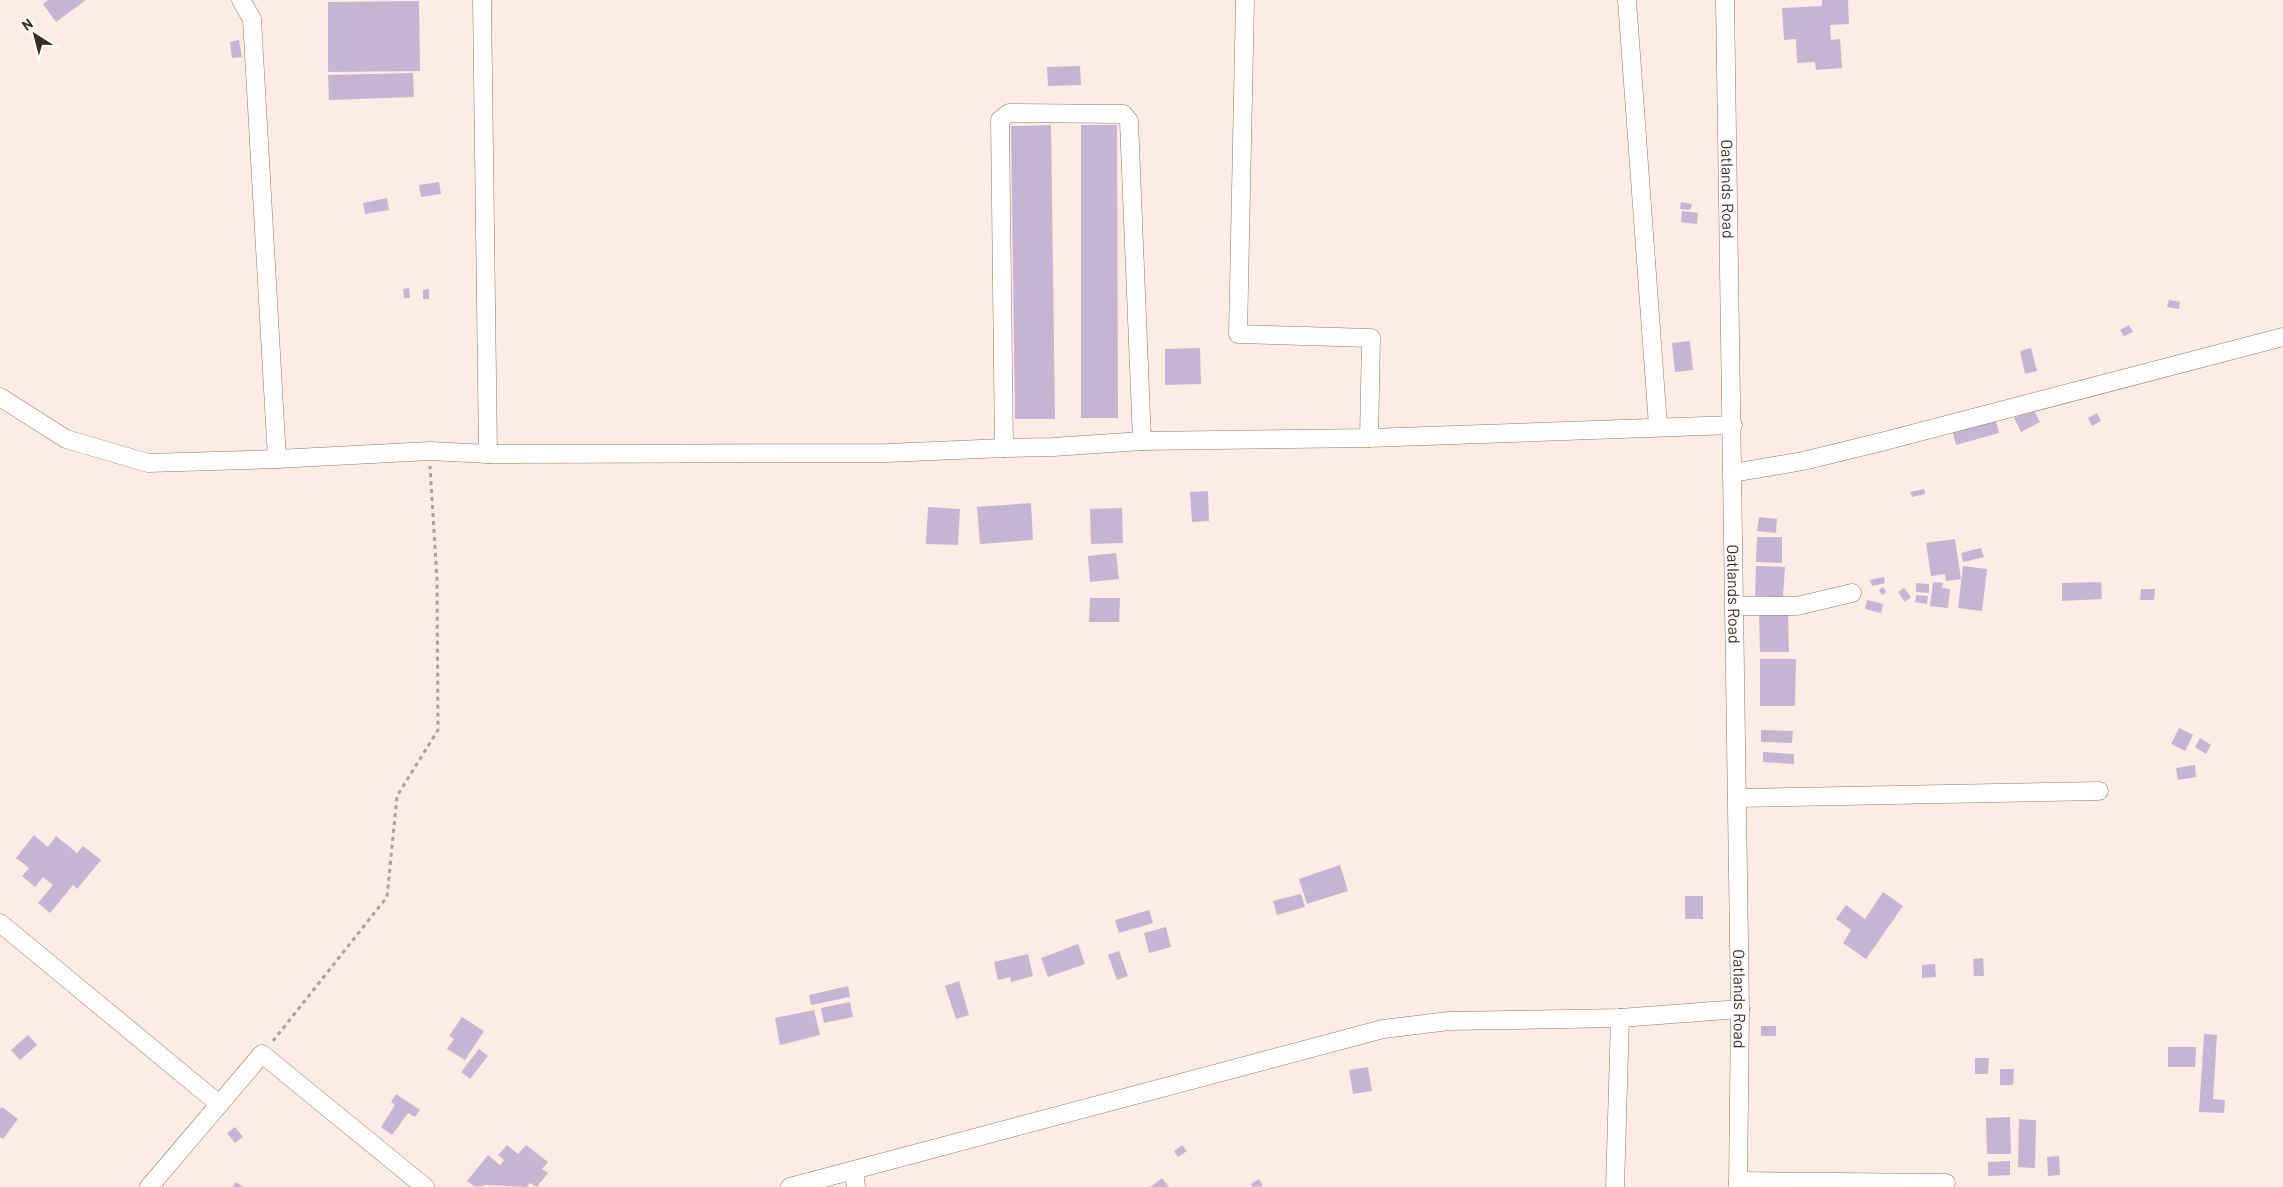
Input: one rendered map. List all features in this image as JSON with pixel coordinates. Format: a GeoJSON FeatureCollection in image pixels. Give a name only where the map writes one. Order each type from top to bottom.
{"type":"FeatureCollection","features":[{"type":"Feature","properties":{"kind":"street"},"geometry":{"type":"LineString","coordinates":[[241,0],[252,19],[278,459]]}},
{"type":"Feature","properties":{"kind":"street"},"geometry":{"type":"LineString","coordinates":[[482,0],[488,454]]}},
{"type":"Feature","properties":{"kind":"street"},"geometry":{"type":"LineString","coordinates":[[1245,0],[1238,334],[1371,338],[1369,438]]}},
{"type":"Feature","properties":{"kind":"street"},"geometry":{"type":"LineString","coordinates":[[1627,0],[1658,426]]}},
{"type":"Feature","properties":{"kind":"street","name":"Oatlands Road"},"geometry":{"type":"LineString","coordinates":[[1725,0],[1734,473],[1740,1009],[1738,1184]]}},
{"type":"Feature","properties":{"kind":"street"},"geometry":{"type":"LineString","coordinates":[[1004,448],[1000,120],[1009,113],[1123,114],[1129,121],[1142,441]]}},
{"type":"Feature","properties":{"kind":"street"},"geometry":{"type":"LineString","coordinates":[[1734,473],[1803,462],[2283,337]]}},
{"type":"Feature","properties":{"kind":"street"},"geometry":{"type":"LineString","coordinates":[[0,397],[66,439],[148,463],[278,459],[430,451],[488,454],[887,453],[1053,447],[1142,441],[1485,435],[1658,426],[1733,425]]}},
{"type":"Feature","properties":{"kind":"street"},"geometry":{"type":"LineString","coordinates":[[1735,606],[1797,606],[1852,593]]}},
{"type":"Feature","properties":{"kind":"street"},"geometry":{"type":"LineString","coordinates":[[1737,798],[2099,791]]}},
{"type":"Feature","properties":{"kind":"street"},"geometry":{"type":"LineString","coordinates":[[0,923],[219,1104]]}},
{"type":"Feature","properties":{"kind":"street"},"geometry":{"type":"LineString","coordinates":[[790,1187],[855,1179],[1383,1029],[1449,1021],[1620,1018],[1740,1009]]}},
{"type":"Feature","properties":{"kind":"street"},"geometry":{"type":"LineString","coordinates":[[1615,1187],[1620,1018]]}},
{"type":"Feature","properties":{"kind":"street"},"geometry":{"type":"LineString","coordinates":[[149,1187],[262,1054],[425,1187]]}},
{"type":"Feature","properties":{"kind":"street"},"geometry":{"type":"LineString","coordinates":[[1738,1184],[1946,1182]]}},
{"type":"Feature","properties":{"kind":"path"},"geometry":{"type":"LineString","coordinates":[[262,1054],[387,897],[397,796],[438,730],[438,580],[430,451]]}},
{"type":"Feature","properties":{"kind":"building"},"geometry":{"type":"Polygon","coordinates":[[[48,0],[86,0],[56,22],[43,4],[48,0]]]}},
{"type":"Feature","properties":{"kind":"building"},"geometry":{"type":"Polygon","coordinates":[[[1822,0],[1848,0],[1849,24],[1830,25],[1831,40],[1840,39],[1842,68],[1816,70],[1815,62],[1797,63],[1796,39],[1784,40],[1782,8],[1822,6],[1822,0]]]}},
{"type":"Feature","properties":{"kind":"building"},"geometry":{"type":"Polygon","coordinates":[[[419,1],[420,71],[328,72],[328,2],[419,1]]]}},
{"type":"Feature","properties":{"kind":"building"},"geometry":{"type":"Polygon","coordinates":[[[239,40],[242,57],[232,58],[230,42],[239,40]]]}},
{"type":"Feature","properties":{"kind":"building"},"geometry":{"type":"Polygon","coordinates":[[[1080,66],[1081,85],[1048,86],[1047,67],[1080,66]]]}},
{"type":"Feature","properties":{"kind":"building"},"geometry":{"type":"Polygon","coordinates":[[[413,73],[414,97],[329,100],[328,75],[413,73]]]}},
{"type":"Feature","properties":{"kind":"building"},"geometry":{"type":"Polygon","coordinates":[[[1051,125],[1055,419],[1015,419],[1011,126],[1051,125]]]}},
{"type":"Feature","properties":{"kind":"building"},"geometry":{"type":"Polygon","coordinates":[[[1081,125],[1117,125],[1118,418],[1081,418],[1081,125]]]}},
{"type":"Feature","properties":{"kind":"building"},"geometry":{"type":"Polygon","coordinates":[[[439,182],[441,194],[421,197],[419,185],[439,182]]]}},
{"type":"Feature","properties":{"kind":"building"},"geometry":{"type":"Polygon","coordinates":[[[387,198],[389,210],[365,214],[363,203],[387,198]]]}},
{"type":"Feature","properties":{"kind":"building"},"geometry":{"type":"Polygon","coordinates":[[[1681,202],[1692,204],[1690,210],[1680,209],[1681,202]]]}},
{"type":"Feature","properties":{"kind":"building"},"geometry":{"type":"Polygon","coordinates":[[[1682,211],[1698,213],[1697,224],[1681,222],[1682,211]]]}},
{"type":"Feature","properties":{"kind":"building"},"geometry":{"type":"Polygon","coordinates":[[[409,288],[410,298],[404,298],[403,289],[409,288]]]}},
{"type":"Feature","properties":{"kind":"building"},"geometry":{"type":"Polygon","coordinates":[[[429,289],[429,299],[423,299],[423,290],[429,289]]]}},
{"type":"Feature","properties":{"kind":"building"},"geometry":{"type":"Polygon","coordinates":[[[2169,300],[2180,302],[2179,309],[2167,307],[2169,300]]]}},
{"type":"Feature","properties":{"kind":"building"},"geometry":{"type":"Polygon","coordinates":[[[2129,325],[2133,332],[2124,336],[2120,330],[2129,325]]]}},
{"type":"Feature","properties":{"kind":"building"},"geometry":{"type":"Polygon","coordinates":[[[1690,341],[1693,370],[1675,372],[1672,343],[1690,341]]]}},
{"type":"Feature","properties":{"kind":"building"},"geometry":{"type":"Polygon","coordinates":[[[1200,348],[1201,384],[1165,385],[1165,349],[1200,348]]]}},
{"type":"Feature","properties":{"kind":"building"},"geometry":{"type":"Polygon","coordinates":[[[2031,348],[2037,371],[2025,374],[2020,351],[2031,348]]]}},
{"type":"Feature","properties":{"kind":"building"},"geometry":{"type":"Polygon","coordinates":[[[2033,409],[2040,422],[2021,432],[2014,418],[2033,409]]]}},
{"type":"Feature","properties":{"kind":"building"},"geometry":{"type":"Polygon","coordinates":[[[2097,413],[2101,421],[2092,426],[2088,418],[2097,413]]]}},
{"type":"Feature","properties":{"kind":"building"},"geometry":{"type":"Polygon","coordinates":[[[1996,421],[1999,433],[1956,445],[1953,433],[1996,421]]]}},
{"type":"Feature","properties":{"kind":"building"},"geometry":{"type":"Polygon","coordinates":[[[1924,489],[1925,494],[1912,497],[1910,492],[1924,489]]]}},
{"type":"Feature","properties":{"kind":"building"},"geometry":{"type":"Polygon","coordinates":[[[1208,491],[1209,521],[1192,522],[1190,492],[1208,491]]]}},
{"type":"Feature","properties":{"kind":"building"},"geometry":{"type":"Polygon","coordinates":[[[1031,503],[1033,540],[980,544],[977,507],[1031,503]]]}},
{"type":"Feature","properties":{"kind":"building"},"geometry":{"type":"Polygon","coordinates":[[[928,507],[960,509],[958,545],[926,544],[928,507]]]}},
{"type":"Feature","properties":{"kind":"building"},"geometry":{"type":"Polygon","coordinates":[[[1122,508],[1123,543],[1091,544],[1090,509],[1122,508]]]}},
{"type":"Feature","properties":{"kind":"building"},"geometry":{"type":"Polygon","coordinates":[[[1759,517],[1777,519],[1776,533],[1757,531],[1759,517]]]}},
{"type":"Feature","properties":{"kind":"building"},"geometry":{"type":"Polygon","coordinates":[[[1757,537],[1782,537],[1782,563],[1756,562],[1757,537]]]}},
{"type":"Feature","properties":{"kind":"building"},"geometry":{"type":"Polygon","coordinates":[[[1955,539],[1961,579],[1946,581],[1945,574],[1931,576],[1926,543],[1955,539]]]}},
{"type":"Feature","properties":{"kind":"building"},"geometry":{"type":"Polygon","coordinates":[[[1981,548],[1984,557],[1963,562],[1961,553],[1981,548]]]}},
{"type":"Feature","properties":{"kind":"building"},"geometry":{"type":"Polygon","coordinates":[[[1116,553],[1119,579],[1090,582],[1088,556],[1116,553]]]}},
{"type":"Feature","properties":{"kind":"building"},"geometry":{"type":"Polygon","coordinates":[[[1756,566],[1785,567],[1783,597],[1755,596],[1756,566]]]}},
{"type":"Feature","properties":{"kind":"building"},"geometry":{"type":"Polygon","coordinates":[[[1963,566],[1987,569],[1982,611],[1958,608],[1963,566]]]}},
{"type":"Feature","properties":{"kind":"building"},"geometry":{"type":"Polygon","coordinates":[[[1884,577],[1885,583],[1872,586],[1870,580],[1884,577]]]}},
{"type":"Feature","properties":{"kind":"building"},"geometry":{"type":"Polygon","coordinates":[[[1933,582],[1943,583],[1942,588],[1950,589],[1948,608],[1930,606],[1933,582]]]}},
{"type":"Feature","properties":{"kind":"building"},"geometry":{"type":"Polygon","coordinates":[[[2101,582],[2102,599],[2062,601],[2062,583],[2101,582]]]}},
{"type":"Feature","properties":{"kind":"building"},"geometry":{"type":"Polygon","coordinates":[[[1916,583],[1929,584],[1929,593],[1916,592],[1916,583]]]}},
{"type":"Feature","properties":{"kind":"building"},"geometry":{"type":"Polygon","coordinates":[[[1883,587],[1886,592],[1882,595],[1879,590],[1883,587]]]}},
{"type":"Feature","properties":{"kind":"building"},"geometry":{"type":"Polygon","coordinates":[[[1904,588],[1911,597],[1905,602],[1898,592],[1904,588]]]}},
{"type":"Feature","properties":{"kind":"building"},"geometry":{"type":"Polygon","coordinates":[[[2141,589],[2155,589],[2154,600],[2140,600],[2141,589]]]}},
{"type":"Feature","properties":{"kind":"building"},"geometry":{"type":"Polygon","coordinates":[[[1916,595],[1928,596],[1927,604],[1915,602],[1916,595]]]}},
{"type":"Feature","properties":{"kind":"building"},"geometry":{"type":"Polygon","coordinates":[[[1090,598],[1120,598],[1119,622],[1089,622],[1090,598]]]}},
{"type":"Feature","properties":{"kind":"building"},"geometry":{"type":"Polygon","coordinates":[[[1867,600],[1883,604],[1881,613],[1865,609],[1867,600]]]}},
{"type":"Feature","properties":{"kind":"building"},"geometry":{"type":"Polygon","coordinates":[[[1788,613],[1789,652],[1760,652],[1759,614],[1788,613]]]}},
{"type":"Feature","properties":{"kind":"building"},"geometry":{"type":"Polygon","coordinates":[[[1760,659],[1796,659],[1795,706],[1760,706],[1760,659]]]}},
{"type":"Feature","properties":{"kind":"building"},"geometry":{"type":"Polygon","coordinates":[[[2179,728],[2193,735],[2185,751],[2171,744],[2179,728]]]}},
{"type":"Feature","properties":{"kind":"building"},"geometry":{"type":"Polygon","coordinates":[[[1761,730],[1793,731],[1792,743],[1761,742],[1761,730]]]}},
{"type":"Feature","properties":{"kind":"building"},"geometry":{"type":"Polygon","coordinates":[[[2200,738],[2211,745],[2206,754],[2195,747],[2200,738]]]}},
{"type":"Feature","properties":{"kind":"building"},"geometry":{"type":"Polygon","coordinates":[[[1763,752],[1794,754],[1794,764],[1763,762],[1763,752]]]}},
{"type":"Feature","properties":{"kind":"building"},"geometry":{"type":"Polygon","coordinates":[[[2195,765],[2196,777],[2178,780],[2176,768],[2195,765]]]}},
{"type":"Feature","properties":{"kind":"building"},"geometry":{"type":"Polygon","coordinates":[[[34,835],[48,847],[56,836],[77,853],[83,846],[101,860],[77,889],[73,885],[50,913],[38,903],[53,885],[43,877],[35,887],[22,876],[29,868],[16,858],[34,835]]]}},
{"type":"Feature","properties":{"kind":"building"},"geometry":{"type":"Polygon","coordinates":[[[1340,865],[1348,891],[1307,904],[1299,879],[1340,865]]]}},
{"type":"Feature","properties":{"kind":"building"},"geometry":{"type":"Polygon","coordinates":[[[1883,892],[1903,906],[1866,959],[1843,943],[1851,930],[1836,919],[1846,905],[1865,919],[1883,892]]]}},
{"type":"Feature","properties":{"kind":"building"},"geometry":{"type":"Polygon","coordinates":[[[1301,894],[1305,907],[1277,915],[1273,901],[1301,894]]]}},
{"type":"Feature","properties":{"kind":"building"},"geometry":{"type":"Polygon","coordinates":[[[1685,896],[1703,896],[1703,919],[1685,919],[1685,896]]]}},
{"type":"Feature","properties":{"kind":"building"},"geometry":{"type":"Polygon","coordinates":[[[1149,910],[1153,923],[1119,933],[1115,920],[1149,910]]]}},
{"type":"Feature","properties":{"kind":"building"},"geometry":{"type":"Polygon","coordinates":[[[1166,927],[1171,947],[1149,953],[1144,933],[1166,927]]]}},
{"type":"Feature","properties":{"kind":"building"},"geometry":{"type":"Polygon","coordinates":[[[1078,944],[1085,964],[1048,977],[1041,958],[1078,944]]]}},
{"type":"Feature","properties":{"kind":"building"},"geometry":{"type":"Polygon","coordinates":[[[1119,951],[1128,976],[1117,980],[1108,955],[1119,951]]]}},
{"type":"Feature","properties":{"kind":"building"},"geometry":{"type":"Polygon","coordinates":[[[1028,954],[1033,976],[1011,982],[1010,977],[998,980],[994,962],[1028,954]]]}},
{"type":"Feature","properties":{"kind":"building"},"geometry":{"type":"Polygon","coordinates":[[[1983,958],[1984,976],[1974,976],[1973,959],[1983,958]]]}},
{"type":"Feature","properties":{"kind":"building"},"geometry":{"type":"Polygon","coordinates":[[[1935,964],[1936,977],[1922,978],[1922,965],[1935,964]]]}},
{"type":"Feature","properties":{"kind":"building"},"geometry":{"type":"Polygon","coordinates":[[[959,981],[969,1015],[956,1019],[945,986],[959,981]]]}},
{"type":"Feature","properties":{"kind":"building"},"geometry":{"type":"Polygon","coordinates":[[[848,986],[850,997],[811,1005],[809,995],[848,986]]]}},
{"type":"Feature","properties":{"kind":"building"},"geometry":{"type":"Polygon","coordinates":[[[850,1002],[853,1017],[824,1023],[821,1008],[850,1002]]]}},
{"type":"Feature","properties":{"kind":"building"},"geometry":{"type":"Polygon","coordinates":[[[814,1010],[820,1035],[780,1045],[775,1018],[814,1010]]]}},
{"type":"Feature","properties":{"kind":"building"},"geometry":{"type":"Polygon","coordinates":[[[462,1017],[484,1031],[465,1060],[447,1049],[454,1039],[449,1036],[462,1017]]]}},
{"type":"Feature","properties":{"kind":"building"},"geometry":{"type":"Polygon","coordinates":[[[1761,1026],[1776,1026],[1776,1036],[1761,1036],[1761,1026]]]}},
{"type":"Feature","properties":{"kind":"building"},"geometry":{"type":"Polygon","coordinates":[[[2204,1034],[2217,1035],[2213,1099],[2225,1100],[2224,1113],[2199,1112],[2204,1034]]]}},
{"type":"Feature","properties":{"kind":"building"},"geometry":{"type":"Polygon","coordinates":[[[28,1035],[37,1045],[20,1060],[11,1050],[28,1035]]]}},
{"type":"Feature","properties":{"kind":"building"},"geometry":{"type":"Polygon","coordinates":[[[2168,1047],[2196,1047],[2195,1067],[2168,1067],[2168,1047]]]}},
{"type":"Feature","properties":{"kind":"building"},"geometry":{"type":"Polygon","coordinates":[[[479,1049],[488,1056],[470,1079],[461,1072],[479,1049]]]}},
{"type":"Feature","properties":{"kind":"building"},"geometry":{"type":"Polygon","coordinates":[[[1975,1058],[1989,1058],[1988,1074],[1975,1074],[1975,1058]]]}},
{"type":"Feature","properties":{"kind":"building"},"geometry":{"type":"Polygon","coordinates":[[[1368,1067],[1372,1091],[1353,1094],[1349,1070],[1368,1067]]]}},
{"type":"Feature","properties":{"kind":"building"},"geometry":{"type":"Polygon","coordinates":[[[2000,1069],[2014,1069],[2013,1085],[2000,1085],[2000,1069]]]}},
{"type":"Feature","properties":{"kind":"building"},"geometry":{"type":"Polygon","coordinates":[[[396,1094],[420,1110],[415,1117],[408,1113],[392,1135],[381,1127],[395,1105],[391,1102],[396,1094]]]}},
{"type":"Feature","properties":{"kind":"building"},"geometry":{"type":"Polygon","coordinates":[[[2,1107],[18,1119],[3,1139],[0,1137],[0,1109],[2,1107]]]}},
{"type":"Feature","properties":{"kind":"building"},"geometry":{"type":"Polygon","coordinates":[[[2010,1117],[2011,1154],[1987,1154],[1986,1118],[2010,1117]]]}},
{"type":"Feature","properties":{"kind":"building"},"geometry":{"type":"Polygon","coordinates":[[[2019,1119],[2036,1120],[2035,1168],[2018,1167],[2019,1119]]]}},
{"type":"Feature","properties":{"kind":"building"},"geometry":{"type":"Polygon","coordinates":[[[235,1127],[243,1137],[235,1143],[227,1133],[235,1127]]]}},
{"type":"Feature","properties":{"kind":"building"},"geometry":{"type":"Polygon","coordinates":[[[507,1145],[518,1154],[526,1145],[548,1162],[542,1169],[548,1173],[537,1187],[530,1183],[527,1187],[486,1185],[476,1187],[467,1181],[488,1155],[500,1165],[504,1160],[498,1155],[507,1145]]]}},
{"type":"Feature","properties":{"kind":"building"},"geometry":{"type":"Polygon","coordinates":[[[1182,1145],[1187,1151],[1178,1157],[1174,1151],[1182,1145]]]}},
{"type":"Feature","properties":{"kind":"building"},"geometry":{"type":"Polygon","coordinates":[[[2059,1156],[2060,1175],[2048,1176],[2047,1157],[2059,1156]]]}},
{"type":"Feature","properties":{"kind":"building"},"geometry":{"type":"Polygon","coordinates":[[[2010,1161],[2010,1175],[1988,1176],[1988,1162],[2010,1161]]]}},
{"type":"Feature","properties":{"kind":"building"},"geometry":{"type":"Polygon","coordinates":[[[1162,1178],[1169,1187],[1150,1187],[1162,1178]]]}},
{"type":"Feature","properties":{"kind":"building"},"geometry":{"type":"Polygon","coordinates":[[[1259,1179],[1263,1186],[1253,1187],[1251,1184],[1259,1179]]]}},
{"type":"Feature","properties":{"kind":"building"},"geometry":{"type":"Polygon","coordinates":[[[236,1182],[243,1187],[232,1187],[236,1182]]]}}]}
